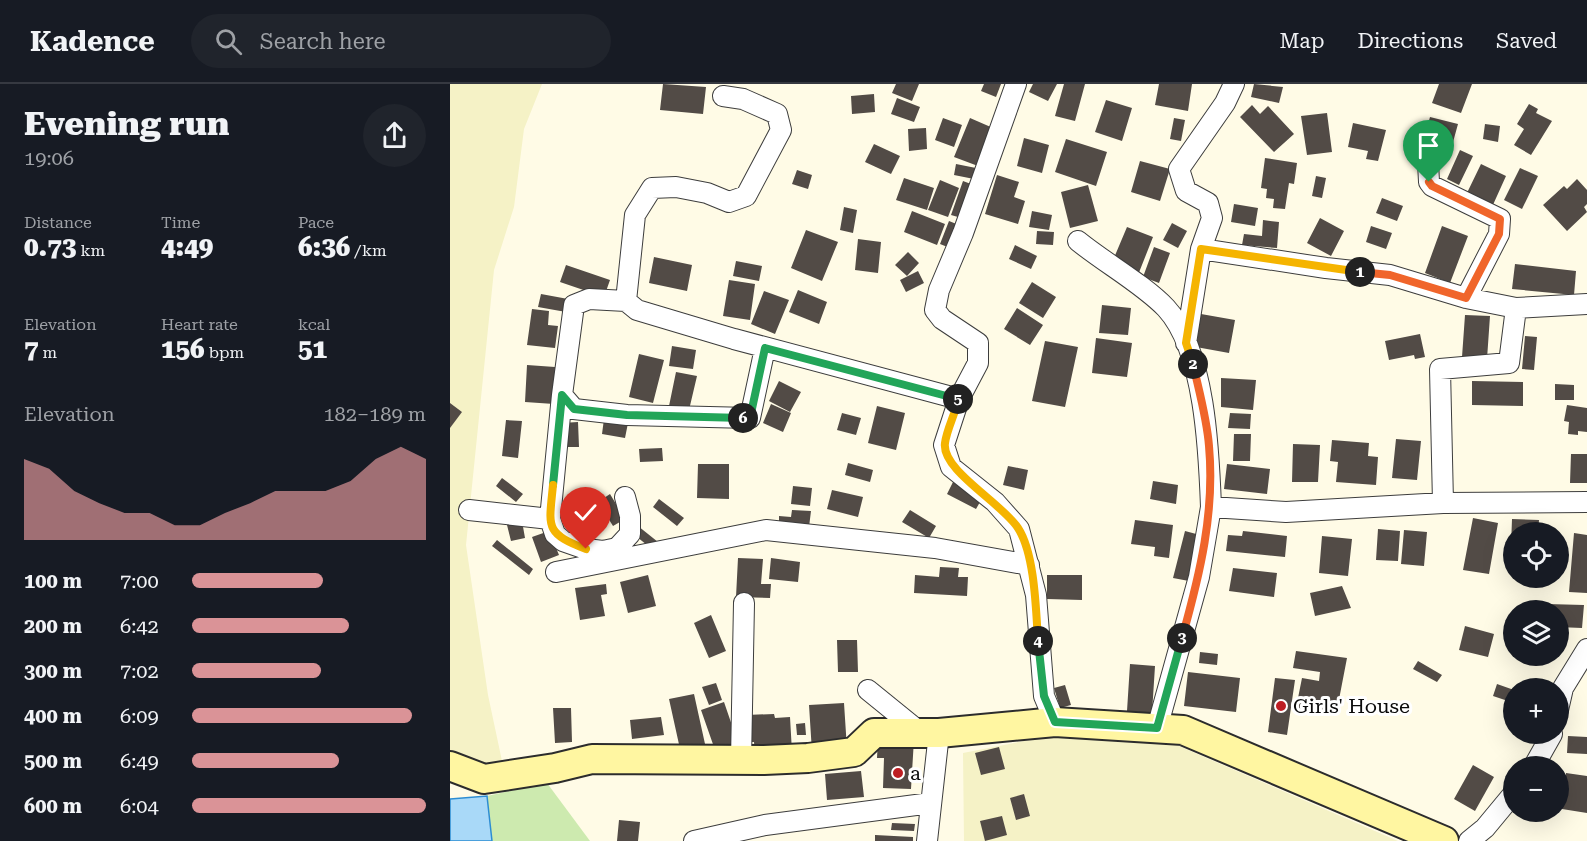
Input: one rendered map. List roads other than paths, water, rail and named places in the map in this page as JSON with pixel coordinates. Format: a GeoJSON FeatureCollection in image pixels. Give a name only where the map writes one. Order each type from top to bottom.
{"type":"FeatureCollection","features":[{"type":"Feature","properties":{"kind":"street"},"geometry":{"type":"LineString","coordinates":[[1016,84],[963,233],[939,290],[935,310],[942,320],[978,343],[978,363],[959,399],[944,445],[951,467],[995,502],[1019,529],[1036,595],[1044,696],[1055,722]]}},
{"type":"Feature","properties":{"kind":"street"},"geometry":{"type":"LineString","coordinates":[[1186,343],[1201,249],[1212,218],[1208,203],[1186,191],[1179,169],[1225,102],[1234,84]]}},
{"type":"Feature","properties":{"kind":"street"},"geometry":{"type":"LineString","coordinates":[[626,301],[635,215],[652,188],[676,187],[707,192],[729,202],[746,196],[781,130],[777,114],[743,99],[723,96]]}},
{"type":"Feature","properties":{"kind":"street"},"geometry":{"type":"LineString","coordinates":[[1428,162],[1429,182],[1432,186],[1500,219],[1499,234],[1466,298]]}},
{"type":"Feature","properties":{"kind":"street"},"geometry":{"type":"LineString","coordinates":[[1078,241],[1166,308],[1182,332],[1193,364],[1209,445],[1211,507],[1199,577],[1157,728]]}},
{"type":"Feature","properties":{"kind":"street"},"geometry":{"type":"LineString","coordinates":[[1201,249],[1390,275],[1466,298],[1516,308],[1587,304]]}},
{"type":"Feature","properties":{"kind":"street"},"geometry":{"type":"LineString","coordinates":[[625,497],[630,516],[630,534],[617,548],[603,551],[570,544],[555,534],[550,519],[562,395],[574,305],[589,299],[626,301],[637,310],[765,348],[959,399]]}},
{"type":"Feature","properties":{"kind":"street"},"geometry":{"type":"LineString","coordinates":[[1443,503],[1440,369],[1509,363],[1516,308]]}},
{"type":"Feature","properties":{"kind":"street"},"geometry":{"type":"LineString","coordinates":[[562,395],[574,409],[627,415],[750,418],[765,348]]}},
{"type":"Feature","properties":{"kind":"street"},"geometry":{"type":"LineString","coordinates":[[1211,507],[1286,512],[1443,503],[1587,502]]}},
{"type":"Feature","properties":{"kind":"street"},"geometry":{"type":"LineString","coordinates":[[469,510],[550,519]]}},
{"type":"Feature","properties":{"kind":"street"},"geometry":{"type":"LineString","coordinates":[[556,572],[766,530],[935,548],[1029,565]]}},
{"type":"Feature","properties":{"kind":"street"},"geometry":{"type":"LineString","coordinates":[[741,760],[744,603]]}},
{"type":"Feature","properties":{"kind":"street"},"geometry":{"type":"LineString","coordinates":[[1569,678],[1587,649]]}},
{"type":"Feature","properties":{"kind":"street"},"geometry":{"type":"LineString","coordinates":[[868,690],[930,733]]}},
{"type":"Feature","properties":{"kind":"street"},"geometry":{"type":"LineString","coordinates":[[450,766],[484,779],[555,768],[592,759],[808,758],[854,752],[874,733],[930,733],[1055,722],[1157,728],[1183,730],[1444,841]]}},
{"type":"Feature","properties":{"kind":"street"},"geometry":{"type":"LineString","coordinates":[[927,841],[931,803],[930,733]]}},
{"type":"Feature","properties":{"kind":"street"},"geometry":{"type":"LineString","coordinates":[[694,841],[765,825],[931,803]]}},
{"type":"Feature","properties":{"kind":"street"},"geometry":{"type":"LineString","coordinates":[[1469,841],[1485,828],[1503,806]]}},
{"type":"Feature","properties":{"kind":"water"},"geometry":{"type":"Polygon","coordinates":[[[487,796],[492,841],[450,841],[450,799],[487,796]]]}},
{"type":"Feature","properties":{"kind":"place","name":"Girls' House"},"geometry":{"type":"Point","coordinates":[1281,706]}},
{"type":"Feature","properties":{"kind":"place","name":"a"},"geometry":{"type":"Point","coordinates":[898,773]}}]}
